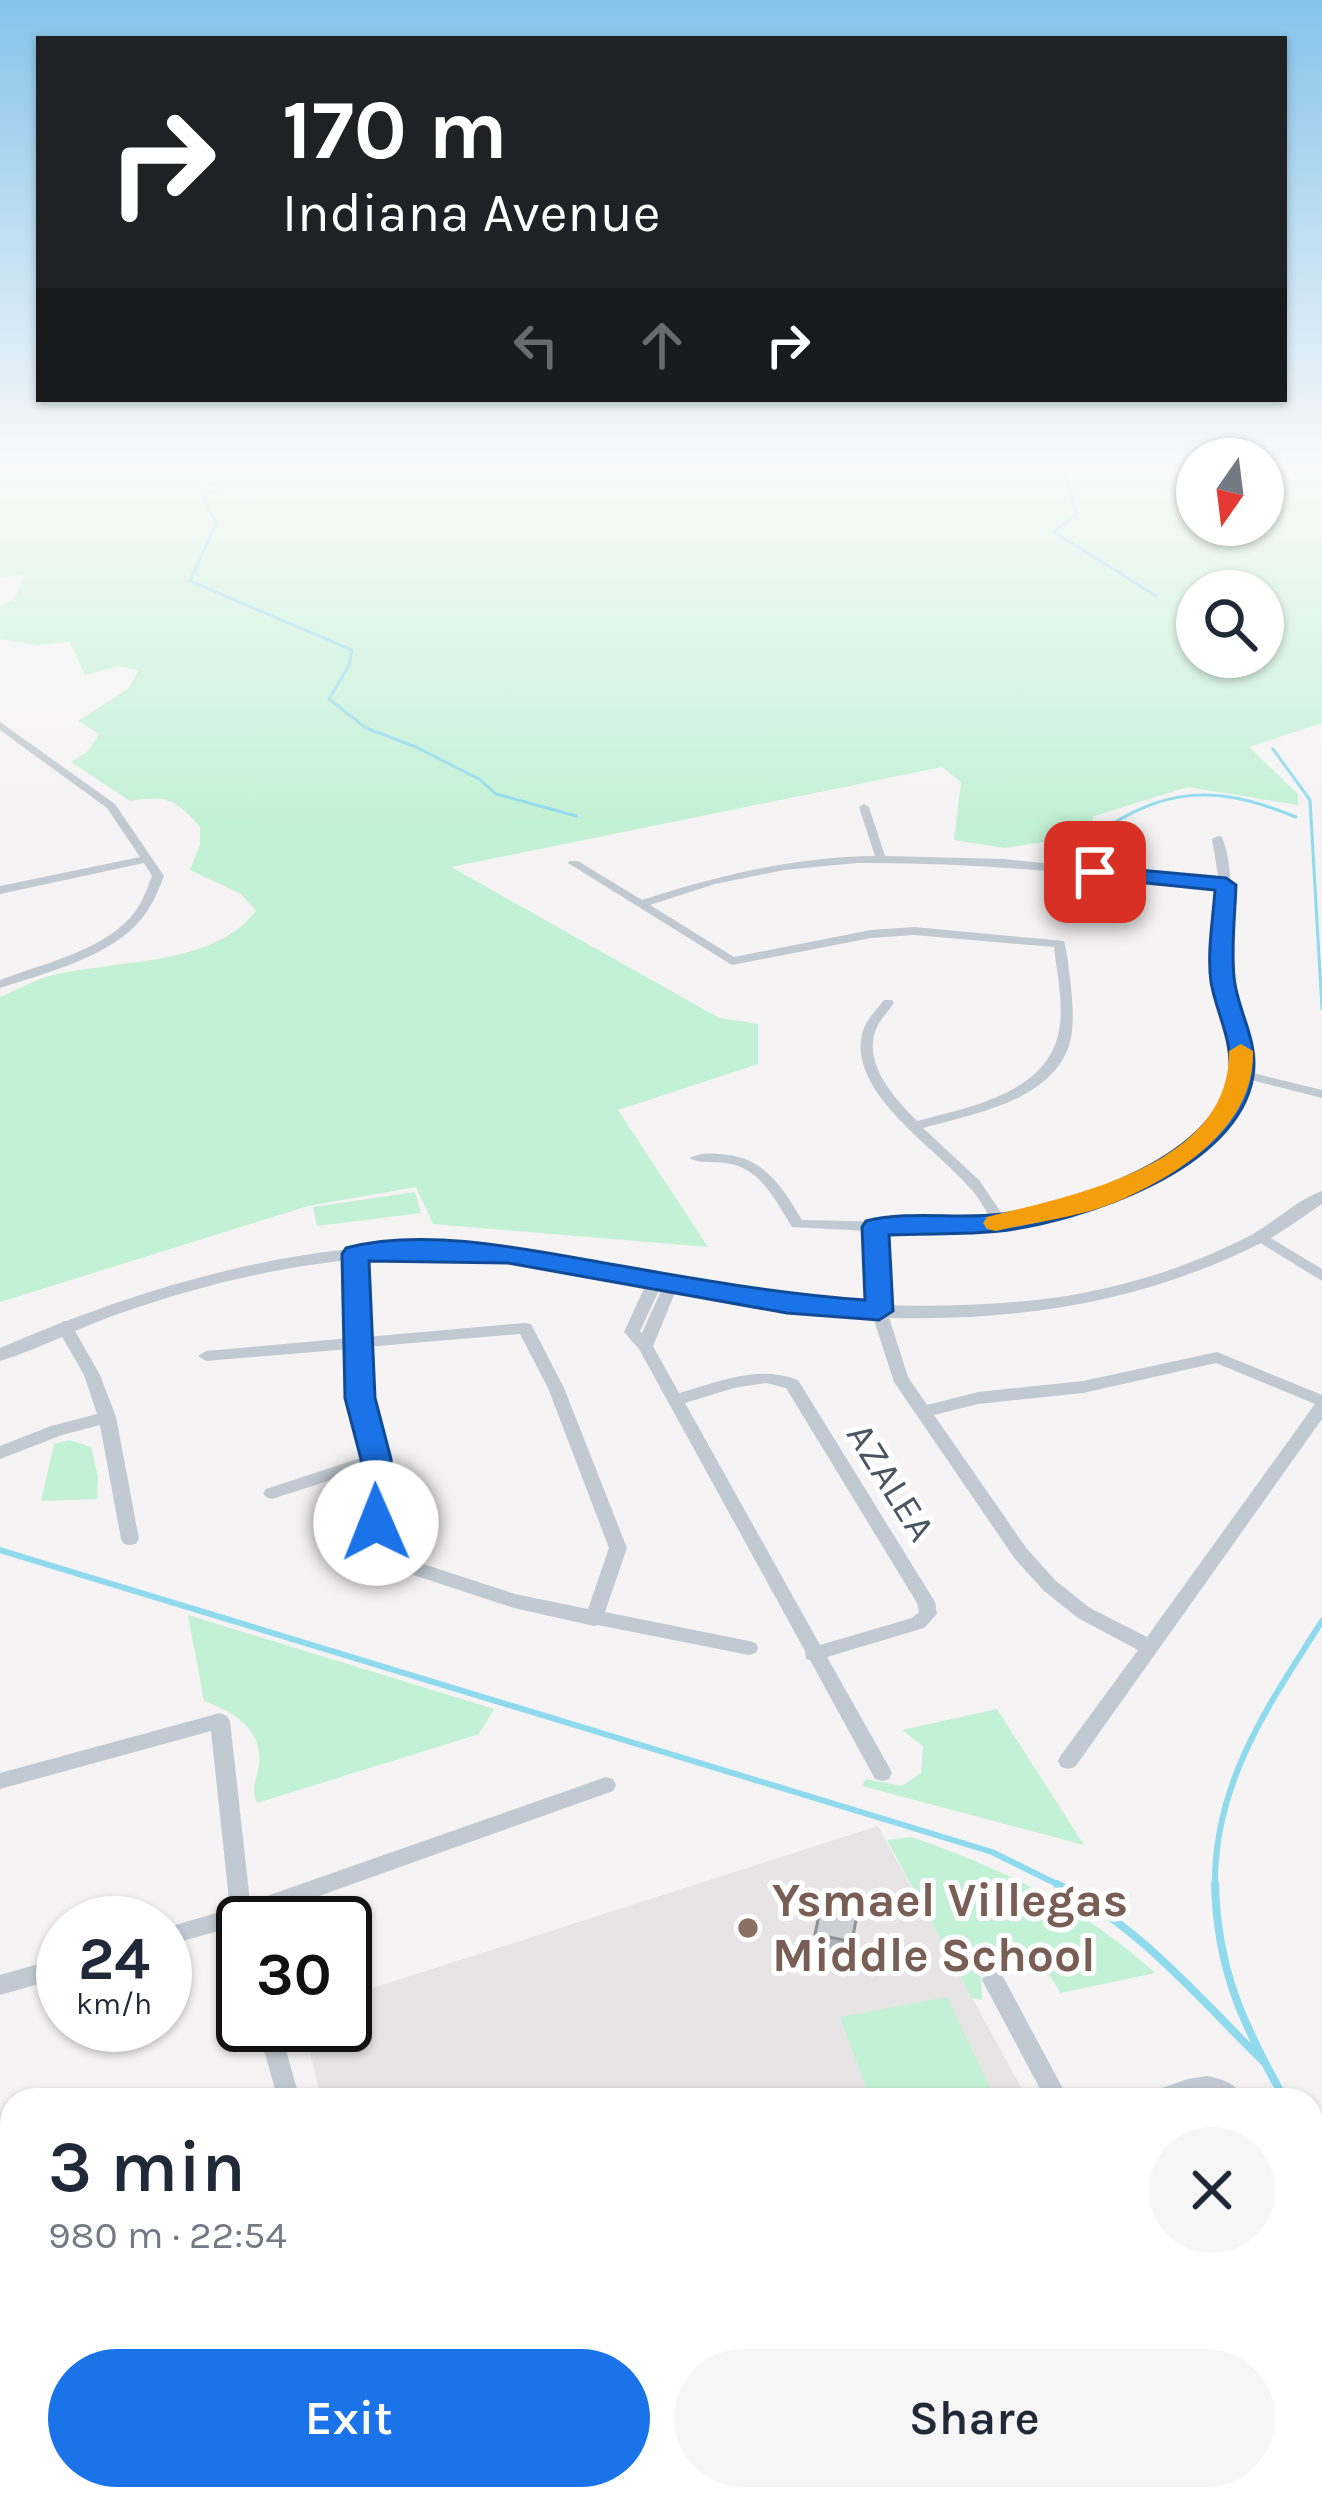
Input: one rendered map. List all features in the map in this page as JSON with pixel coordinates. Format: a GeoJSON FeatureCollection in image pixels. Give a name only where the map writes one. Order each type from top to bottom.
{"type":"FeatureCollection","features":[{"type":"Feature","properties":{"kind":"street"},"geometry":{"type":"LineString","coordinates":[[0,725],[111,806],[158,876],[151,904],[125,932],[82,955],[0,984]]}},
{"type":"Feature","properties":{"kind":"street"},"geometry":{"type":"LineString","coordinates":[[865,807],[880,856]]}},
{"type":"Feature","properties":{"kind":"street"},"geometry":{"type":"LineString","coordinates":[[696,1158],[732,1158],[764,1170],[797,1224],[875,1227],[1000,1223],[1104,1197],[1177,1160],[1232,1105],[1242,1074],[1241,1042],[1222,980],[1226,885],[1218,839]]}},
{"type":"Feature","properties":{"kind":"street"},"geometry":{"type":"LineString","coordinates":[[641,904],[706,882],[880,856],[1226,885]]}},
{"type":"Feature","properties":{"kind":"street"},"geometry":{"type":"LineString","coordinates":[[0,890],[147,859]]}},
{"type":"Feature","properties":{"kind":"street"},"geometry":{"type":"LineString","coordinates":[[574,863],[733,962],[892,932],[1060,944],[1066,1029],[1048,1070],[1000,1100],[916,1125]]}},
{"type":"Feature","properties":{"kind":"street"},"geometry":{"type":"LineString","coordinates":[[888,1003],[868,1030],[871,1074],[886,1096],[976,1186],[1000,1223]]}},
{"type":"Feature","properties":{"kind":"street"},"geometry":{"type":"LineString","coordinates":[[1242,1074],[1322,1094]]}},
{"type":"Feature","properties":{"kind":"street"},"geometry":{"type":"LineString","coordinates":[[0,1355],[125,1302],[220,1275],[356,1254],[418,1250],[508,1254],[787,1304],[879,1311],[980,1309],[1091,1295],[1178,1273],[1262,1238],[1322,1196]]}},
{"type":"Feature","properties":{"kind":"street"},"geometry":{"type":"LineString","coordinates":[[875,1227],[879,1311],[894,1365],[923,1412],[1021,1554],[1050,1586],[1084,1612],[1151,1648]]}},
{"type":"Feature","properties":{"kind":"street"},"geometry":{"type":"LineString","coordinates":[[1262,1238],[1322,1276]]}},
{"type":"Feature","properties":{"kind":"street"},"geometry":{"type":"LineString","coordinates":[[356,1254],[360,1398],[376,1459],[377,1556],[514,1600],[749,1648]]}},
{"type":"Feature","properties":{"kind":"street"},"geometry":{"type":"LineString","coordinates":[[663,1281],[648,1317],[645,1346],[883,1773]]}},
{"type":"Feature","properties":{"kind":"street"},"geometry":{"type":"LineString","coordinates":[[64,1327],[88,1359],[108,1417],[130,1539]]}},
{"type":"Feature","properties":{"kind":"street"},"geometry":{"type":"LineString","coordinates":[[206,1356],[525,1328],[556,1388],[618,1548],[594,1619]]}},
{"type":"Feature","properties":{"kind":"street"},"geometry":{"type":"LineString","coordinates":[[923,1412],[978,1398],[1104,1383],[1217,1357],[1322,1404],[1068,1761]]}},
{"type":"Feature","properties":{"kind":"street","name":"AZALEA"},"geometry":{"type":"LineString","coordinates":[[675,1400],[761,1379],[779,1378],[792,1384],[926,1602],[928,1614],[918,1623],[813,1654]]}},
{"type":"Feature","properties":{"kind":"street"},"geometry":{"type":"LineString","coordinates":[[0,1454],[57,1430],[108,1417]]}},
{"type":"Feature","properties":{"kind":"street"},"geometry":{"type":"LineString","coordinates":[[272,1493],[376,1459]]}},
{"type":"Feature","properties":{"kind":"street"},"geometry":{"type":"LineString","coordinates":[[0,1781],[220,1721],[237,1896]]}},
{"type":"Feature","properties":{"kind":"street"},"geometry":{"type":"LineString","coordinates":[[316,1896],[606,1785]]}},
{"type":"Feature","properties":{"kind":"street"},"geometry":{"type":"LineString","coordinates":[[0,1985],[36,1974]]}},
{"type":"Feature","properties":{"kind":"street"},"geometry":{"type":"LineString","coordinates":[[993,1980],[1052,2088]]}},
{"type":"Feature","properties":{"kind":"street"},"geometry":{"type":"LineString","coordinates":[[276,2052],[286,2088]]}},
{"type":"Feature","properties":{"kind":"shaded area","name":"Ysmael Villegas Middle School"},"geometry":{"type":"Polygon","coordinates":[[[878,1826],[1021,2088],[319,2088],[310,2052],[372,2052],[372,1988],[878,1826]]]}},
{"type":"Feature","properties":{"kind":"green space"},"geometry":{"type":"Polygon","coordinates":[[[18,589],[1176,589],[1176,678],[1284,678],[1284,589],[1322,589],[1322,723],[1249,747],[1298,794],[1298,805],[1188,787],[1094,816],[1086,835],[1005,848],[954,840],[961,782],[942,767],[451,867],[719,1018],[758,1024],[758,1064],[618,1110],[708,1247],[433,1224],[416,1187],[308,1206],[0,1302],[0,997],[43,978],[186,953],[236,930],[256,911],[241,894],[190,870],[200,845],[200,827],[184,810],[162,799],[130,801],[71,762],[87,752],[99,734],[78,721],[129,688],[138,671],[119,666],[85,675],[70,642],[37,645],[0,639],[0,606],[15,598],[18,589]]]}},
{"type":"Feature","properties":{"kind":"green space"},"geometry":{"type":"Polygon","coordinates":[[[415,1192],[421,1213],[317,1226],[313,1207],[415,1192]]]}},
{"type":"Feature","properties":{"kind":"green space"},"geometry":{"type":"Polygon","coordinates":[[[69,1440],[91,1447],[97,1499],[41,1501],[54,1444],[69,1440]]]}},
{"type":"Feature","properties":{"kind":"green space"},"geometry":{"type":"Polygon","coordinates":[[[188,1615],[494,1709],[479,1734],[257,1803],[256,1741],[235,1716],[204,1701],[188,1615]]]}},
{"type":"Feature","properties":{"kind":"green space"},"geometry":{"type":"Polygon","coordinates":[[[997,1709],[1084,1845],[862,1786],[866,1779],[902,1786],[921,1773],[923,1746],[902,1730],[997,1709]]]}},
{"type":"Feature","properties":{"kind":"green space"},"geometry":{"type":"Polygon","coordinates":[[[912,1837],[1041,1892],[1099,1928],[1155,1973],[1060,1993],[1036,1963],[997,1953],[981,1971],[982,2000],[972,1998],[887,1840],[912,1837]]]}},
{"type":"Feature","properties":{"kind":"green space"},"geometry":{"type":"Polygon","coordinates":[[[947,1997],[990,2088],[867,2088],[840,2017],[947,1997]]]}},
{"type":"Feature","properties":{"kind":"building"},"geometry":{"type":"Polygon","coordinates":[[[822,1901],[858,1909],[852,1942],[815,1934],[822,1901]]]}},
{"type":"Feature","properties":{"kind":"waterway"},"geometry":{"type":"LineString","coordinates":[[209,589],[352,650],[349,665],[329,699],[366,728],[416,747],[479,779],[496,794],[576,816]]}},
{"type":"Feature","properties":{"kind":"waterway"},"geometry":{"type":"LineString","coordinates":[[1145,589],[1156,596]]}},
{"type":"Feature","properties":{"kind":"waterway"},"geometry":{"type":"LineString","coordinates":[[1273,749],[1310,800],[1322,1009]]}},
{"type":"Feature","properties":{"kind":"waterway"},"geometry":{"type":"LineString","coordinates":[[1093,836],[1144,807],[1192,795],[1240,799],[1296,817]]}},
{"type":"Feature","properties":{"kind":"waterway"},"geometry":{"type":"LineString","coordinates":[[0,1550],[992,1852],[1057,1884]]}},
{"type":"Feature","properties":{"kind":"waterway"},"geometry":{"type":"LineString","coordinates":[[1215,1885],[1223,1814],[1234,1779],[1264,1714],[1322,1621]]}},
{"type":"Feature","properties":{"kind":"waterway"},"geometry":{"type":"LineString","coordinates":[[1057,1884],[1063,1887]]}},
{"type":"Feature","properties":{"kind":"waterway"},"geometry":{"type":"LineString","coordinates":[[1057,1884],[1141,1941],[1263,2061]]}},
{"type":"Feature","properties":{"kind":"waterway"},"geometry":{"type":"LineString","coordinates":[[1215,1885],[1221,1944],[1235,1997],[1279,2088]]}},
{"type":"Feature","properties":{"kind":"slow traffic"},"geometry":{"type":"LineString","coordinates":[[996,1223],[1104,1197],[1177,1160],[1232,1105],[1242,1074],[1241,1051]]}},
{"type":"Feature","properties":{"kind":"place","name":"Ysmael Villegas Middle School"},"geometry":{"type":"Point","coordinates":[748,1928]}},
{"type":"Feature","properties":{"kind":"route"},"geometry":{"type":"LineString","coordinates":[[376,1523],[376,1459],[360,1398],[356,1254],[418,1250],[508,1254],[787,1304],[879,1311],[875,1227],[1000,1223],[1055,1212],[1141,1181],[1177,1160],[1211,1130],[1232,1105],[1242,1074],[1241,1042],[1222,980],[1226,885],[1095,872]]}}]}
